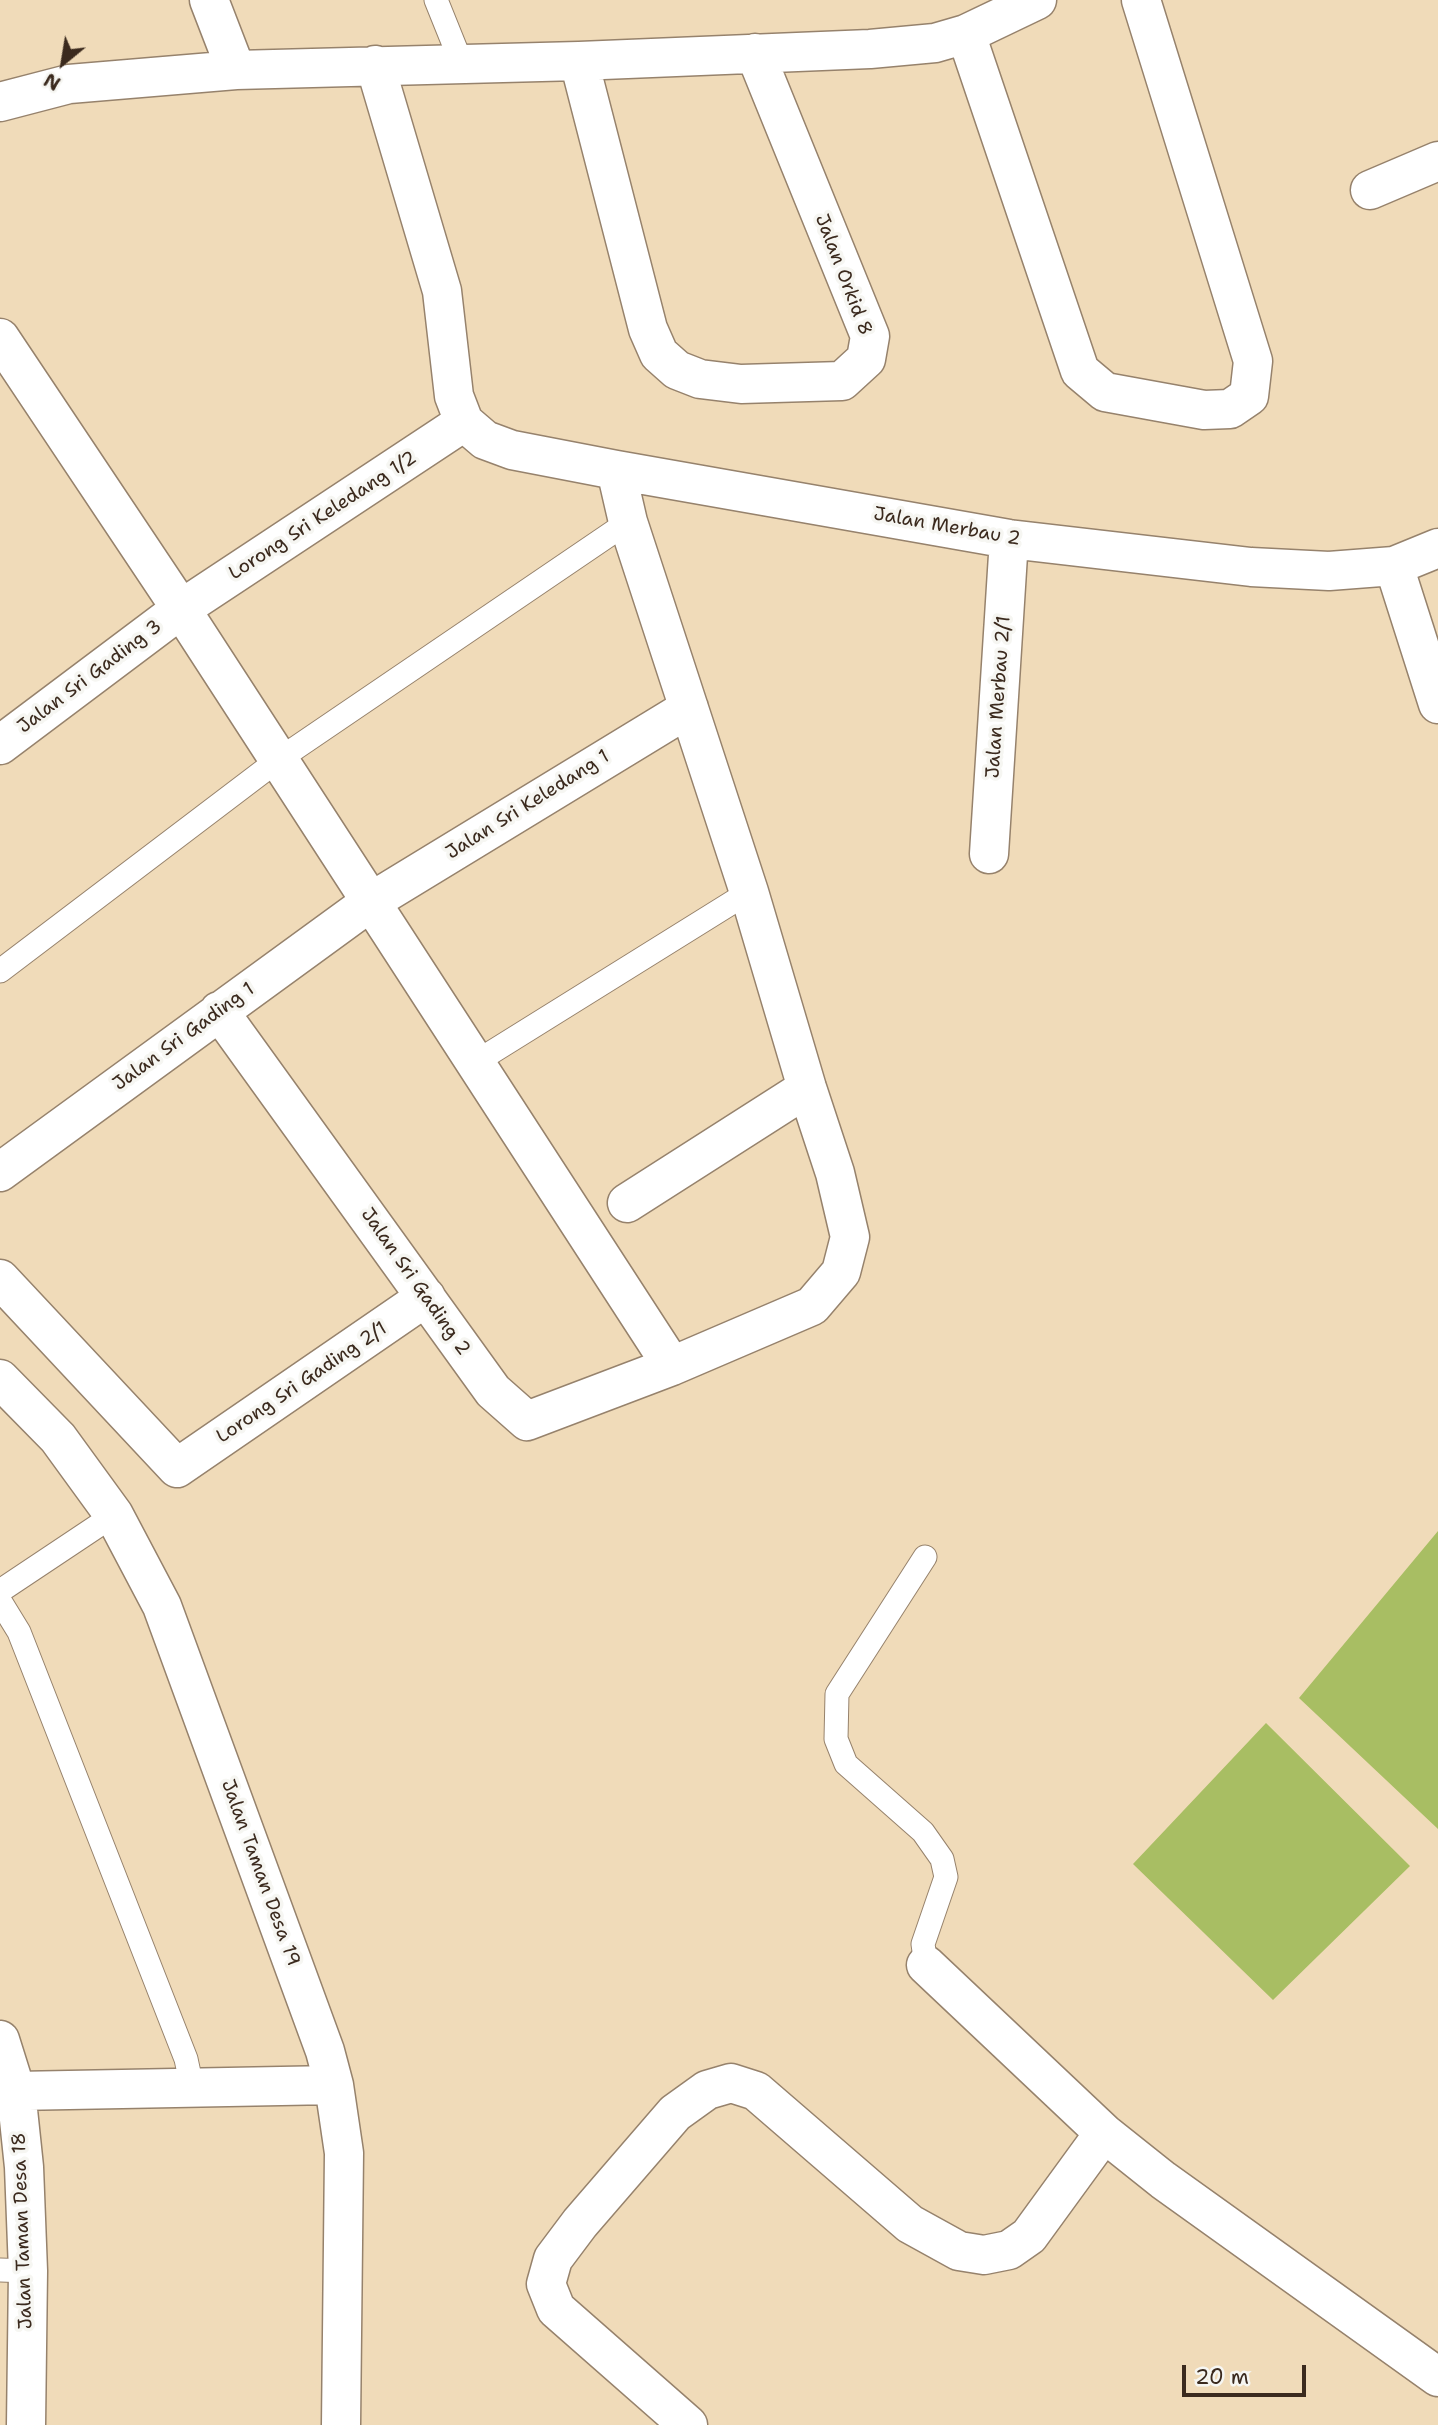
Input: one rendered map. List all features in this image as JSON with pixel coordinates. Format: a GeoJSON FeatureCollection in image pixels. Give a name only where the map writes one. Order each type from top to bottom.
{"type":"FeatureCollection","features":[{"type":"Feature","properties":{"kind":"street"},"geometry":{"type":"LineString","coordinates":[[209,0],[236,70]]}},
{"type":"Feature","properties":{"kind":"street"},"geometry":{"type":"LineString","coordinates":[[0,102],[69,84],[236,70],[579,61],[870,49],[934,43],[967,34],[1037,0]]}},
{"type":"Feature","properties":{"kind":"street"},"geometry":{"type":"LineString","coordinates":[[967,34],[1080,371],[1105,392],[1204,410],[1230,410],[1249,396],[1254,361],[1141,0]]}},
{"type":"Feature","properties":{"kind":"street","name":"Jalan Orkid 8"},"geometry":{"type":"LineString","coordinates":[[579,61],[648,329],[659,354],[677,370],[700,379],[741,384],[842,381],[866,359],[870,336],[755,53]]}},
{"type":"Feature","properties":{"kind":"street"},"geometry":{"type":"LineString","coordinates":[[375,65],[442,291],[454,396],[464,422]]}},
{"type":"Feature","properties":{"kind":"street"},"geometry":{"type":"LineString","coordinates":[[1370,190],[1438,160]]}},
{"type":"Feature","properties":{"kind":"street"},"geometry":{"type":"LineString","coordinates":[[0,338],[181,609],[369,903],[477,1062],[673,1366],[812,1306],[841,1272],[850,1237],[835,1174],[750,892],[628,522],[616,470]]}},
{"type":"Feature","properties":{"kind":"street","name":"Jalan Merbau 2"},"geometry":{"type":"LineString","coordinates":[[464,422],[485,440],[512,450],[1009,539],[1251,567],[1329,571],[1394,566],[1438,548]]}},
{"type":"Feature","properties":{"kind":"street","name":"Lorong Sri Keledang 1/2"},"geometry":{"type":"LineString","coordinates":[[181,609],[464,422]]}},
{"type":"Feature","properties":{"kind":"street","name":"Jalan Merbau 2/1"},"geometry":{"type":"LineString","coordinates":[[989,854],[1009,539]]}},
{"type":"Feature","properties":{"kind":"street"},"geometry":{"type":"LineString","coordinates":[[1394,566],[1438,704]]}},
{"type":"Feature","properties":{"kind":"street","name":"Jalan Sri Gading 3"},"geometry":{"type":"LineString","coordinates":[[0,745],[181,609]]}},
{"type":"Feature","properties":{"kind":"street","name":"Jalan Sri Keledang 1"},"geometry":{"type":"LineString","coordinates":[[369,903],[689,708]]}},
{"type":"Feature","properties":{"kind":"street","name":"Jalan Sri Gading 1"},"geometry":{"type":"LineString","coordinates":[[0,1172],[369,903]]}},
{"type":"Feature","properties":{"kind":"street","name":"Jalan Sri Gading 2"},"geometry":{"type":"LineString","coordinates":[[219,1011],[493,1391],[527,1421],[673,1366]]}},
{"type":"Feature","properties":{"kind":"street"},"geometry":{"type":"LineString","coordinates":[[627,1203],[807,1088]]}},
{"type":"Feature","properties":{"kind":"street","name":"Lorong Sri Gading 2/1"},"geometry":{"type":"LineString","coordinates":[[0,1279],[177,1468],[426,1297]]}},
{"type":"Feature","properties":{"kind":"street","name":"Jalan Taman Desa 19"},"geometry":{"type":"LineString","coordinates":[[0,1379],[58,1438],[114,1515],[162,1606],[334,2085],[344,2153],[341,2425]]}},
{"type":"Feature","properties":{"kind":"street"},"geometry":{"type":"LineString","coordinates":[[926,1965],[1104,2133],[1163,2180],[1438,2377]]}},
{"type":"Feature","properties":{"kind":"street","name":"Jalan Taman Desa 18"},"geometry":{"type":"LineString","coordinates":[[1,2046],[16,2091],[23,2167],[14,2270],[26,2425]]}},
{"type":"Feature","properties":{"kind":"street"},"geometry":{"type":"LineString","coordinates":[[688,2425],[556,2309],[546,2284],[552,2259],[580,2223],[675,2113],[707,2090],[731,2083],[756,2091],[910,2224],[959,2250],[984,2255],[1009,2250],[1029,2236],[1104,2133]]}},
{"type":"Feature","properties":{"kind":"street"},"geometry":{"type":"LineString","coordinates":[[16,2091],[334,2085]]}},
{"type":"Feature","properties":{"kind":"lane"},"geometry":{"type":"LineString","coordinates":[[436,0],[461,62]]}},
{"type":"Feature","properties":{"kind":"lane"},"geometry":{"type":"LineString","coordinates":[[0,971],[278,760],[628,522]]}},
{"type":"Feature","properties":{"kind":"lane"},"geometry":{"type":"LineString","coordinates":[[477,1062],[750,892]]}},
{"type":"Feature","properties":{"kind":"lane"},"geometry":{"type":"LineString","coordinates":[[0,1591],[114,1515]]}},
{"type":"Feature","properties":{"kind":"lane"},"geometry":{"type":"LineString","coordinates":[[925,1557],[837,1694],[836,1739],[846,1764],[923,1832],[942,1859],[946,1877],[922,1944],[926,1965]]}},
{"type":"Feature","properties":{"kind":"lane"},"geometry":{"type":"LineString","coordinates":[[0,1601],[19,1632],[186,2059],[192,2087]]}},
{"type":"Feature","properties":{"kind":"green space"},"geometry":{"type":"Polygon","coordinates":[[[1438,1531],[1438,1829],[1299,1698],[1438,1531]]]}},
{"type":"Feature","properties":{"kind":"green space"},"geometry":{"type":"Polygon","coordinates":[[[1266,1723],[1410,1866],[1273,2000],[1133,1864],[1266,1723]]]}}]}
